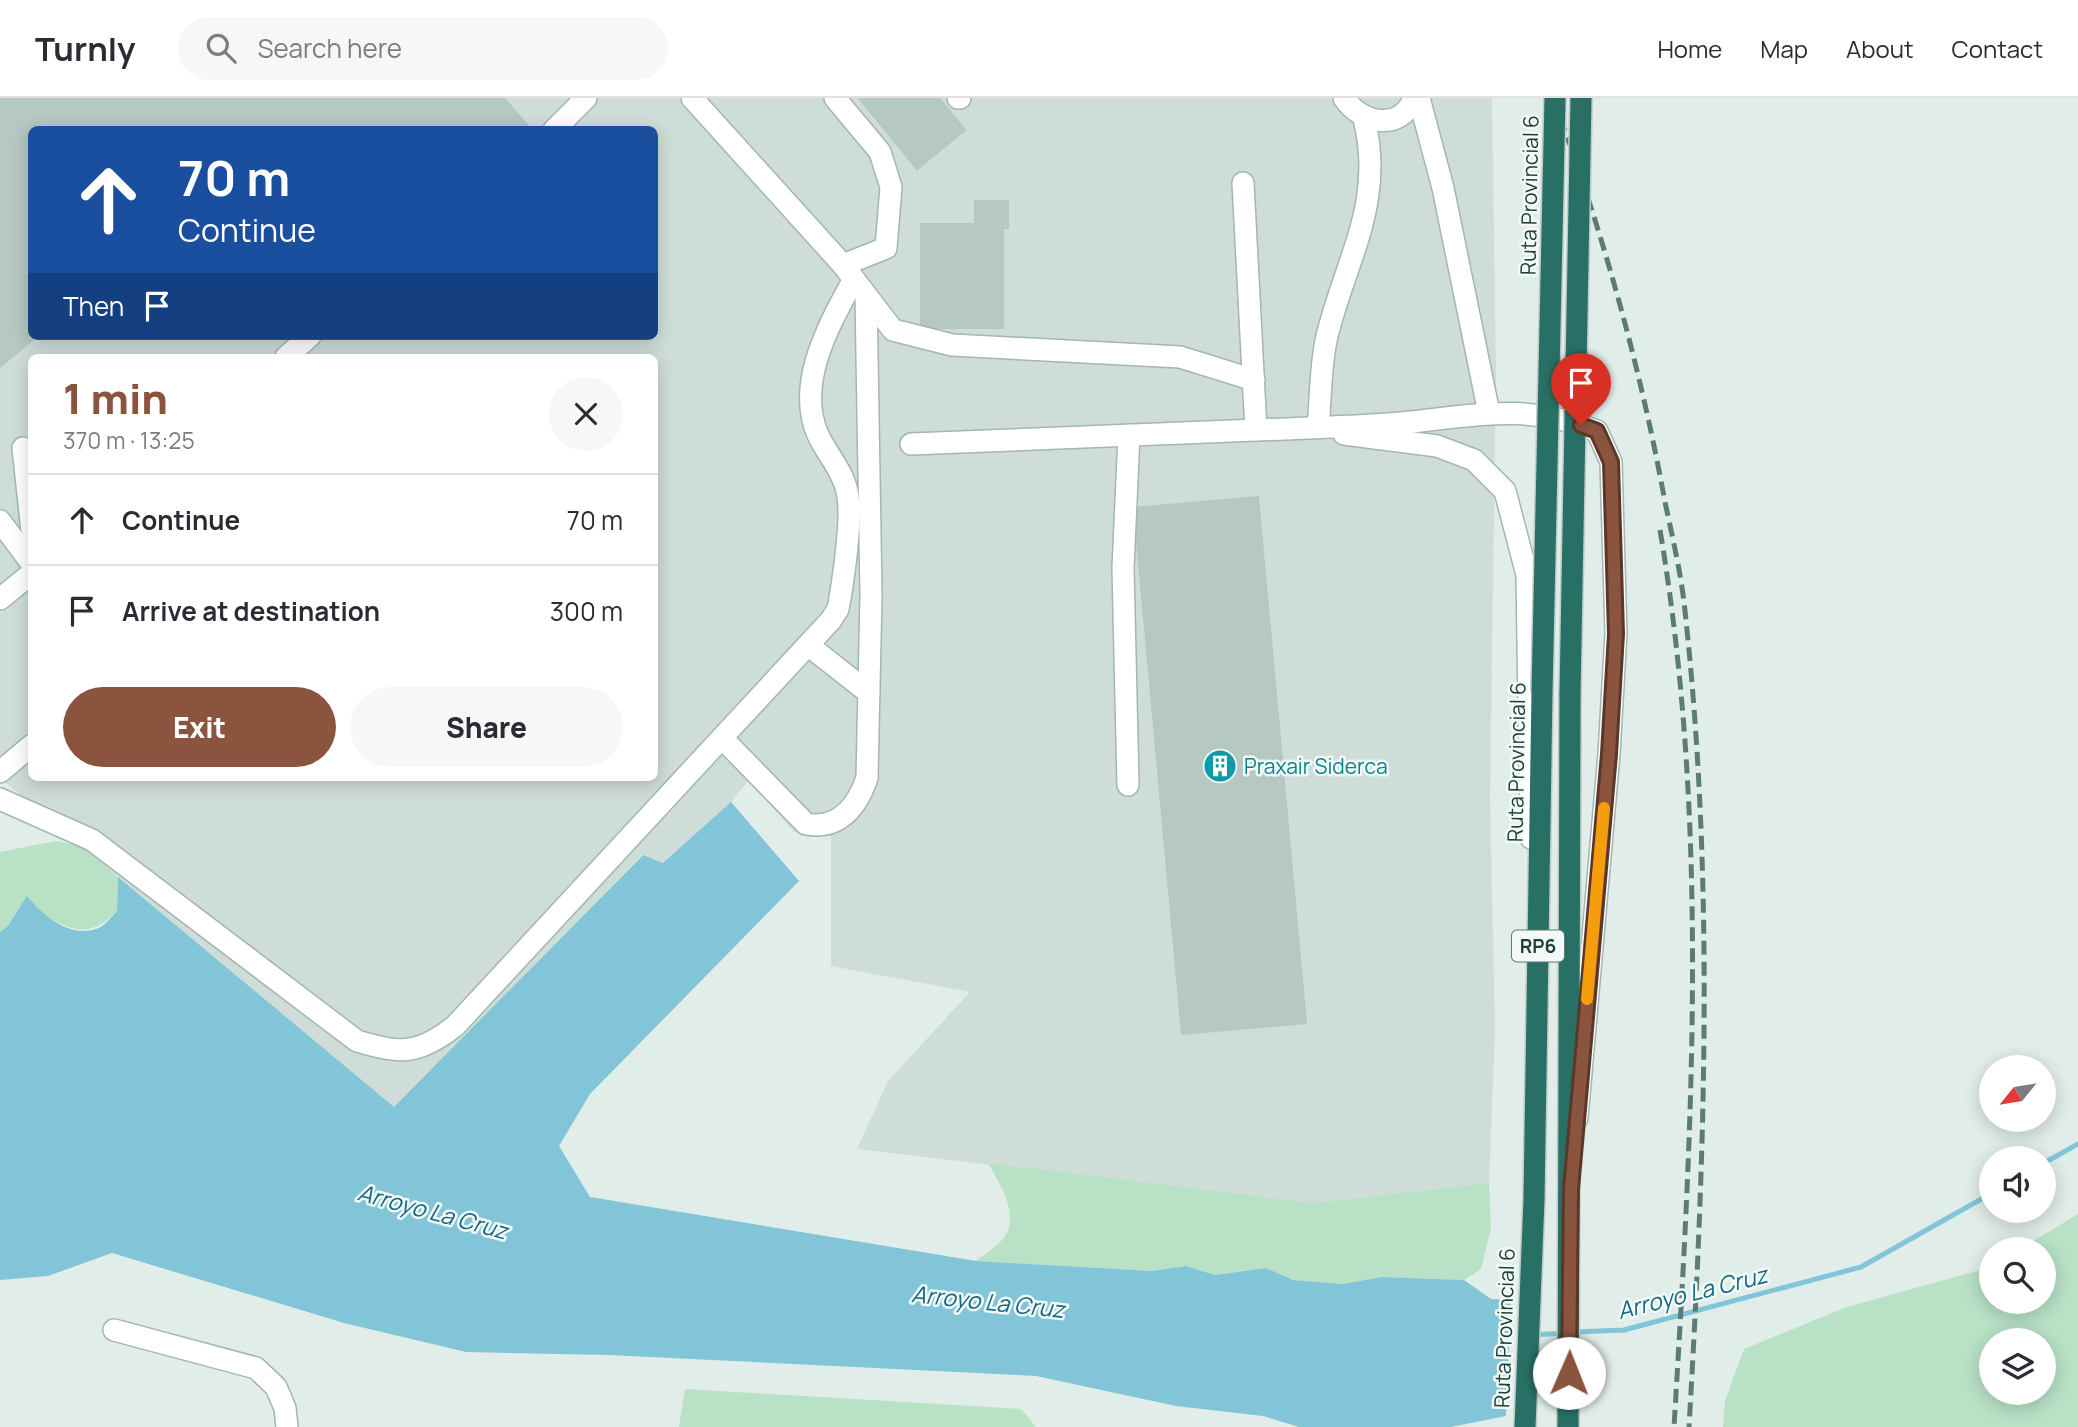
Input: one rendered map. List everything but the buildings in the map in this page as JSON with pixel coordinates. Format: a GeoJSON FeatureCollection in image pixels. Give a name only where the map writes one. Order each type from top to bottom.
{"type":"FeatureCollection","features":[{"type":"Feature","properties":{"kind":"highway","name":"Ruta Provincial 6"},"geometry":{"type":"LineString","coordinates":[[1525,1427],[1534,1199],[1555,98]]}},
{"type":"Feature","properties":{"kind":"highway","name":"RP6"},"geometry":{"type":"LineString","coordinates":[[1569,1427],[1570,694],[1581,98]]}},
{"type":"Feature","properties":{"kind":"lane"},"geometry":{"type":"LineString","coordinates":[[692,98],[854,280],[893,330],[952,345],[1180,357],[1254,380]]}},
{"type":"Feature","properties":{"kind":"lane"},"geometry":{"type":"LineString","coordinates":[[0,799],[92,840],[356,1041],[387,1050],[410,1050],[432,1045],[455,1026],[808,645],[838,609],[849,498],[843,478],[818,434],[811,403],[822,338],[854,280],[886,248],[891,187],[880,152],[835,98]]}},
{"type":"Feature","properties":{"kind":"lane"},"geometry":{"type":"LineString","coordinates":[[1364,119],[1380,121],[1398,118],[1417,98]]}},
{"type":"Feature","properties":{"kind":"lane"},"geometry":{"type":"LineString","coordinates":[[1417,98],[1443,188],[1489,413]]}},
{"type":"Feature","properties":{"kind":"lane"},"geometry":{"type":"LineString","coordinates":[[1318,427],[1326,338],[1371,194],[1371,145],[1364,119],[1343,99]]}},
{"type":"Feature","properties":{"kind":"lane"},"geometry":{"type":"LineString","coordinates":[[557,126],[576,102]]}},
{"type":"Feature","properties":{"kind":"lane"},"geometry":{"type":"LineString","coordinates":[[1243,183],[1256,430]]}},
{"type":"Feature","properties":{"kind":"lane"},"geometry":{"type":"LineString","coordinates":[[722,737],[806,824],[823,827],[838,820],[861,795],[867,778],[871,595],[854,280]]}},
{"type":"Feature","properties":{"kind":"lane"},"geometry":{"type":"LineString","coordinates":[[289,354],[305,340]]}},
{"type":"Feature","properties":{"kind":"lane"},"geometry":{"type":"LineString","coordinates":[[911,444],[1318,427],[1508,411],[1566,418],[1597,431],[1611,462],[1616,634],[1609,754],[1571,1200]]}},
{"type":"Feature","properties":{"kind":"lane"},"geometry":{"type":"LineString","coordinates":[[1318,427],[1359,438],[1437,446],[1474,460],[1505,491],[1527,575],[1529,800],[1538,966]]}},
{"type":"Feature","properties":{"kind":"lane"},"geometry":{"type":"LineString","coordinates":[[1128,785],[1123,569],[1129,435]]}},
{"type":"Feature","properties":{"kind":"lane"},"geometry":{"type":"LineString","coordinates":[[23,448],[28,494]]}},
{"type":"Feature","properties":{"kind":"lane"},"geometry":{"type":"LineString","coordinates":[[0,521],[28,559]]}},
{"type":"Feature","properties":{"kind":"lane"},"geometry":{"type":"LineString","coordinates":[[0,599],[28,575]]}},
{"type":"Feature","properties":{"kind":"lane"},"geometry":{"type":"LineString","coordinates":[[808,645],[869,693]]}},
{"type":"Feature","properties":{"kind":"lane"},"geometry":{"type":"LineString","coordinates":[[0,772],[28,748]]}},
{"type":"Feature","properties":{"kind":"lane"},"geometry":{"type":"LineString","coordinates":[[114,1330],[256,1367],[276,1387],[285,1408],[287,1427]]}},
{"type":"Feature","properties":{"kind":"shaded area"},"geometry":{"type":"Polygon","coordinates":[[[0,98],[1492,98],[1496,370],[1490,799],[1495,1030],[1489,1183],[1313,1203],[857,1149],[888,1081],[970,992],[831,966],[831,835],[794,832],[749,780],[731,802],[663,864],[642,855],[394,1108],[0,778],[0,98]]]}},
{"type":"Feature","properties":{"kind":"green space"},"geometry":{"type":"Polygon","coordinates":[[[56,841],[82,846],[118,877],[117,911],[98,926],[89,929],[73,928],[42,915],[0,932],[0,852],[56,841]]]}},
{"type":"Feature","properties":{"kind":"green space"},"geometry":{"type":"Polygon","coordinates":[[[988,1163],[1313,1203],[1489,1183],[1491,1228],[1481,1269],[1464,1280],[1382,1277],[1344,1284],[1293,1280],[1265,1268],[1215,1275],[1186,1266],[1152,1271],[976,1261],[1002,1240],[1010,1221],[1007,1201],[988,1163]]]}},
{"type":"Feature","properties":{"kind":"green space"},"geometry":{"type":"Polygon","coordinates":[[[2078,1214],[2078,1427],[1723,1427],[1725,1401],[1744,1349],[1847,1307],[1979,1270],[1979,1314],[2056,1314],[2056,1237],[2040,1237],[2078,1214]]]}},
{"type":"Feature","properties":{"kind":"green space"},"geometry":{"type":"Polygon","coordinates":[[[685,1389],[1021,1409],[1036,1427],[679,1427],[685,1389]]]}},
{"type":"Feature","properties":{"kind":"water"},"geometry":{"type":"Polygon","coordinates":[[[731,802],[799,881],[590,1094],[559,1146],[590,1197],[976,1261],[1152,1271],[1186,1266],[1215,1275],[1266,1268],[1293,1280],[1343,1284],[1382,1277],[1464,1280],[1491,1299],[1511,1300],[1506,1416],[1451,1427],[1299,1427],[1263,1416],[1176,1406],[1036,1376],[609,1355],[466,1352],[344,1323],[112,1253],[48,1276],[0,1280],[0,932],[8,926],[27,896],[41,911],[60,924],[70,929],[90,931],[101,927],[117,911],[118,877],[394,1107],[643,855],[663,863],[731,802]]]}},
{"type":"Feature","properties":{"kind":"waterway","name":"Arroyo La Cruz"},"geometry":{"type":"LineString","coordinates":[[2056,1156],[2078,1144]]}},
{"type":"Feature","properties":{"kind":"waterway","name":"Arroyo La Cruz"},"geometry":{"type":"LineString","coordinates":[[1574,1332],[1624,1330],[1861,1267],[1979,1200]]}},
{"type":"Feature","properties":{"kind":"waterway","name":"Arroyo La Cruz"},"geometry":{"type":"LineString","coordinates":[[1532,1335],[1565,1333]]}},
{"type":"Feature","properties":{"kind":"railway"},"geometry":{"type":"LineString","coordinates":[[1553,98],[1588,197],[1618,298],[1644,400],[1684,602],[1700,808],[1704,1014],[1703,1117],[1689,1427]]}},
{"type":"Feature","properties":{"kind":"railway"},"geometry":{"type":"LineString","coordinates":[[1660,530],[1676,641],[1686,753],[1691,865],[1691,1090],[1674,1427]]}},
{"type":"Feature","properties":{"kind":"slow traffic"},"geometry":{"type":"LineString","coordinates":[[1587,999],[1604,808]]}},
{"type":"Feature","properties":{"kind":"place","name":"Praxair Siderca"},"geometry":{"type":"Point","coordinates":[1220,766]}},
{"type":"Feature","properties":{"kind":"route"},"geometry":{"type":"LineString","coordinates":[[1569,1373],[1571,1189],[1609,754],[1616,634],[1611,462],[1597,431],[1581,425]]}}]}
